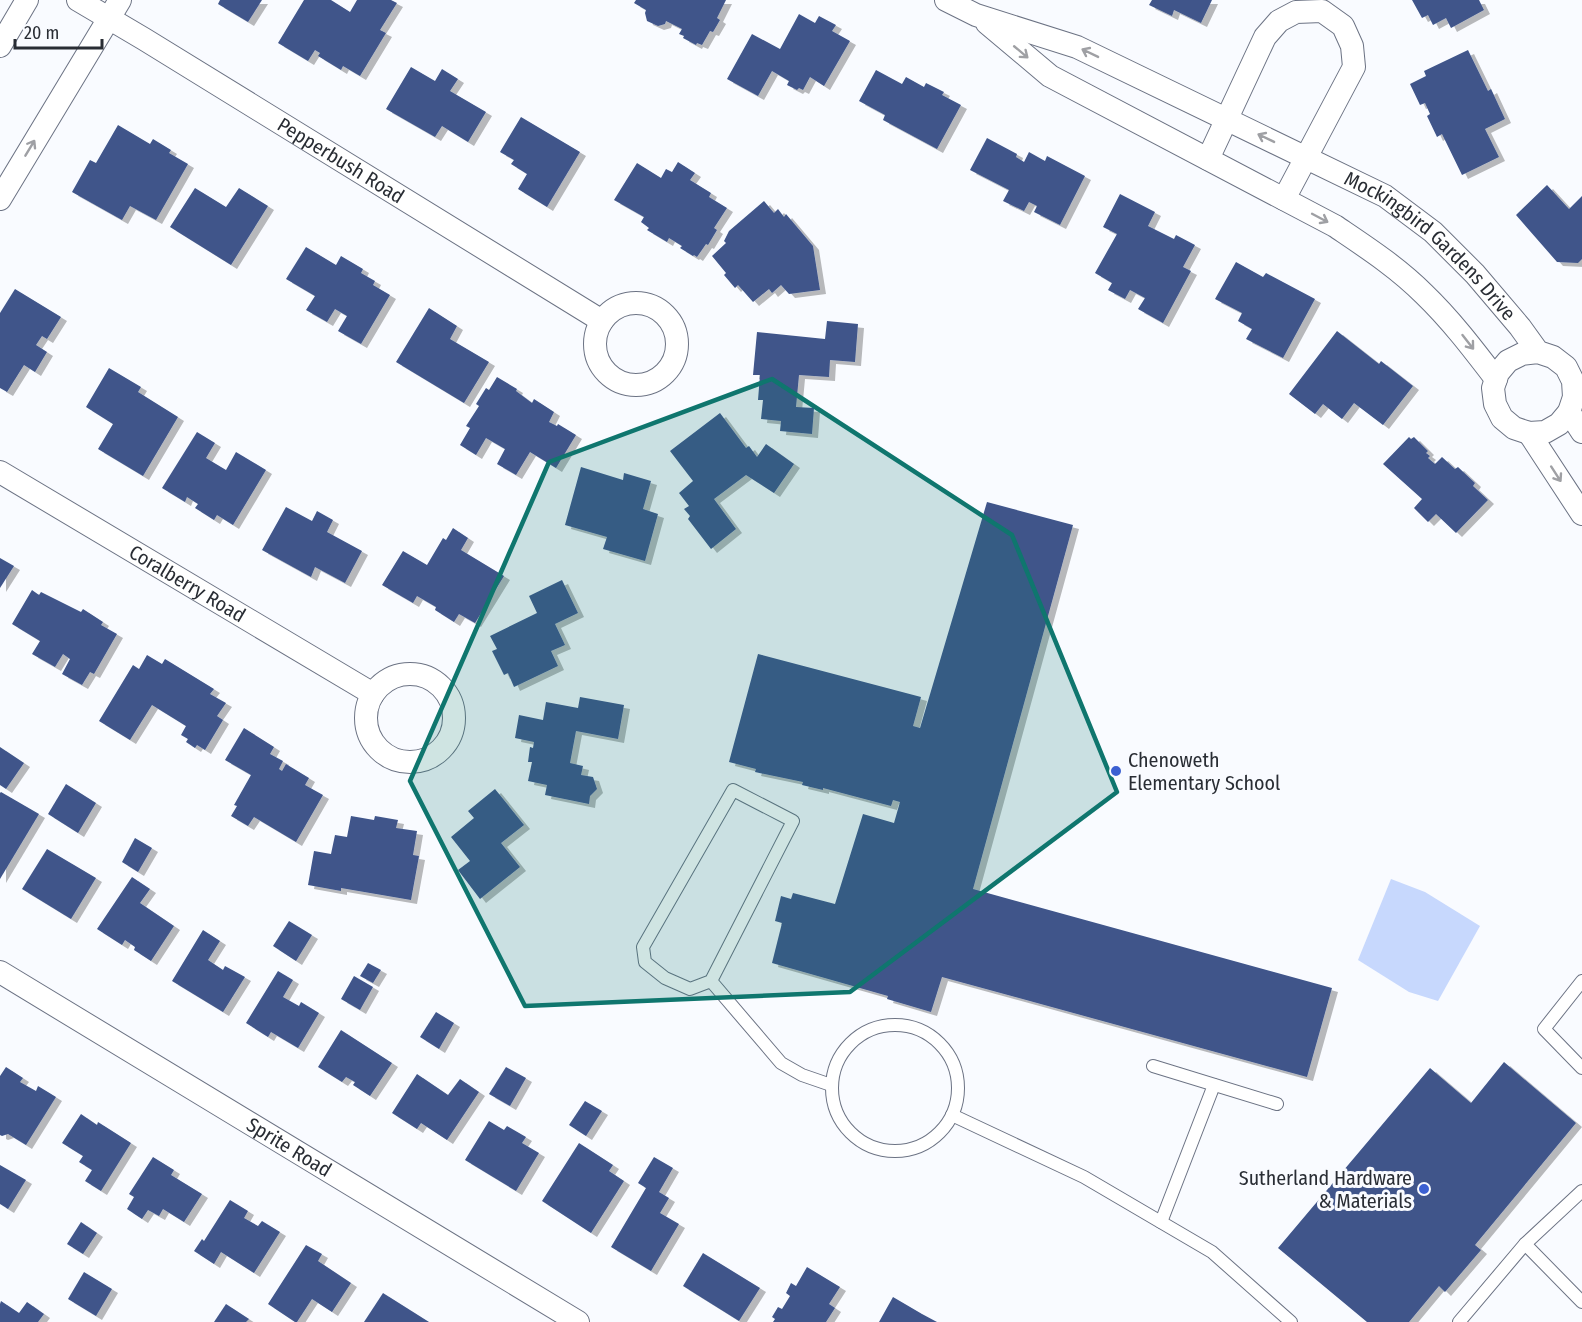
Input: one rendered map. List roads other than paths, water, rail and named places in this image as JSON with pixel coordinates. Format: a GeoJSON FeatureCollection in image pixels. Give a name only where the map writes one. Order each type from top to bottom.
{"type":"FeatureCollection","features":[{"type":"Feature","properties":{"kind":"street"},"geometry":{"type":"LineString","coordinates":[[0,46],[27,0]]}},
{"type":"Feature","properties":{"kind":"street","name":"Pepperbush Road"},"geometry":{"type":"LineString","coordinates":[[78,0],[114,9],[602,321]]}},
{"type":"Feature","properties":{"kind":"street","name":"Mockingbird Gardens Drive"},"geometry":{"type":"LineString","coordinates":[[946,0],[976,15],[1077,47],[1385,196],[1433,232],[1475,274],[1538,352],[1574,362],[1574,397],[1569,412]]}},
{"type":"Feature","properties":{"kind":"street"},"geometry":{"type":"LineString","coordinates":[[0,199],[114,9]]}},
{"type":"Feature","properties":{"kind":"street"},"geometry":{"type":"LineString","coordinates":[[1208,159],[1265,37],[1279,21],[1296,12],[1322,11],[1343,26],[1352,46],[1354,67],[1284,200]]}},
{"type":"Feature","properties":{"kind":"street","name":"Mockingbird Gardens Drive"},"geometry":{"type":"LineString","coordinates":[[976,15],[1050,76],[1335,226],[1380,256],[1423,292],[1460,332],[1496,379]]}},
{"type":"Feature","properties":{"kind":"street"},"geometry":{"type":"LineString","coordinates":[[1538,352],[1522,354],[1508,361],[1498,373],[1493,388],[1495,404],[1502,418],[1514,428],[1529,433],[1545,432],[1559,424],[1569,412],[1582,432]]}},
{"type":"Feature","properties":{"kind":"street"},"geometry":{"type":"LineString","coordinates":[[1529,433],[1582,514]]}},
{"type":"Feature","properties":{"kind":"street","name":"Coralberry Road"},"geometry":{"type":"LineString","coordinates":[[0,472],[373,694]]}},
{"type":"Feature","properties":{"kind":"street","name":"Sprite Road"},"geometry":{"type":"LineString","coordinates":[[0,972],[578,1322]]}},
{"type":"Feature","properties":{"kind":"lane"},"geometry":{"type":"LineString","coordinates":[[733,790],[793,821],[711,981],[690,989],[665,978],[645,962],[643,947],[733,790]]}},
{"type":"Feature","properties":{"kind":"lane"},"geometry":{"type":"LineString","coordinates":[[711,981],[781,1063],[802,1075],[831,1085]]}},
{"type":"Feature","properties":{"kind":"lane"},"geometry":{"type":"LineString","coordinates":[[1582,981],[1544,1029],[1582,1068]]}},
{"type":"Feature","properties":{"kind":"lane"},"geometry":{"type":"LineString","coordinates":[[898,1025],[922,1031],[942,1046],[955,1067],[958,1092],[952,1115],[937,1136],[916,1148],[891,1151],[867,1145],[847,1131],[834,1109],[831,1085],[837,1061],[852,1041],[874,1029],[898,1025]]}},
{"type":"Feature","properties":{"kind":"lane"},"geometry":{"type":"LineString","coordinates":[[1153,1066],[1277,1104]]}},
{"type":"Feature","properties":{"kind":"lane"},"geometry":{"type":"LineString","coordinates":[[1161,1222],[1214,1084]]}},
{"type":"Feature","properties":{"kind":"lane"},"geometry":{"type":"LineString","coordinates":[[952,1115],[1084,1177],[1212,1252],[1291,1322]]}},
{"type":"Feature","properties":{"kind":"lane"},"geometry":{"type":"LineString","coordinates":[[1459,1322],[1525,1244],[1582,1191]]}},
{"type":"Feature","properties":{"kind":"lane"},"geometry":{"type":"LineString","coordinates":[[1525,1244],[1582,1302]]}},
{"type":"Feature","properties":{"kind":"place","name":"Chenoweth Elementary School"},"geometry":{"type":"Point","coordinates":[1116,771]}},
{"type":"Feature","properties":{"kind":"place","name":"Sutherland Hardware & Materials"},"geometry":{"type":"Point","coordinates":[1424,1189]}}]}
